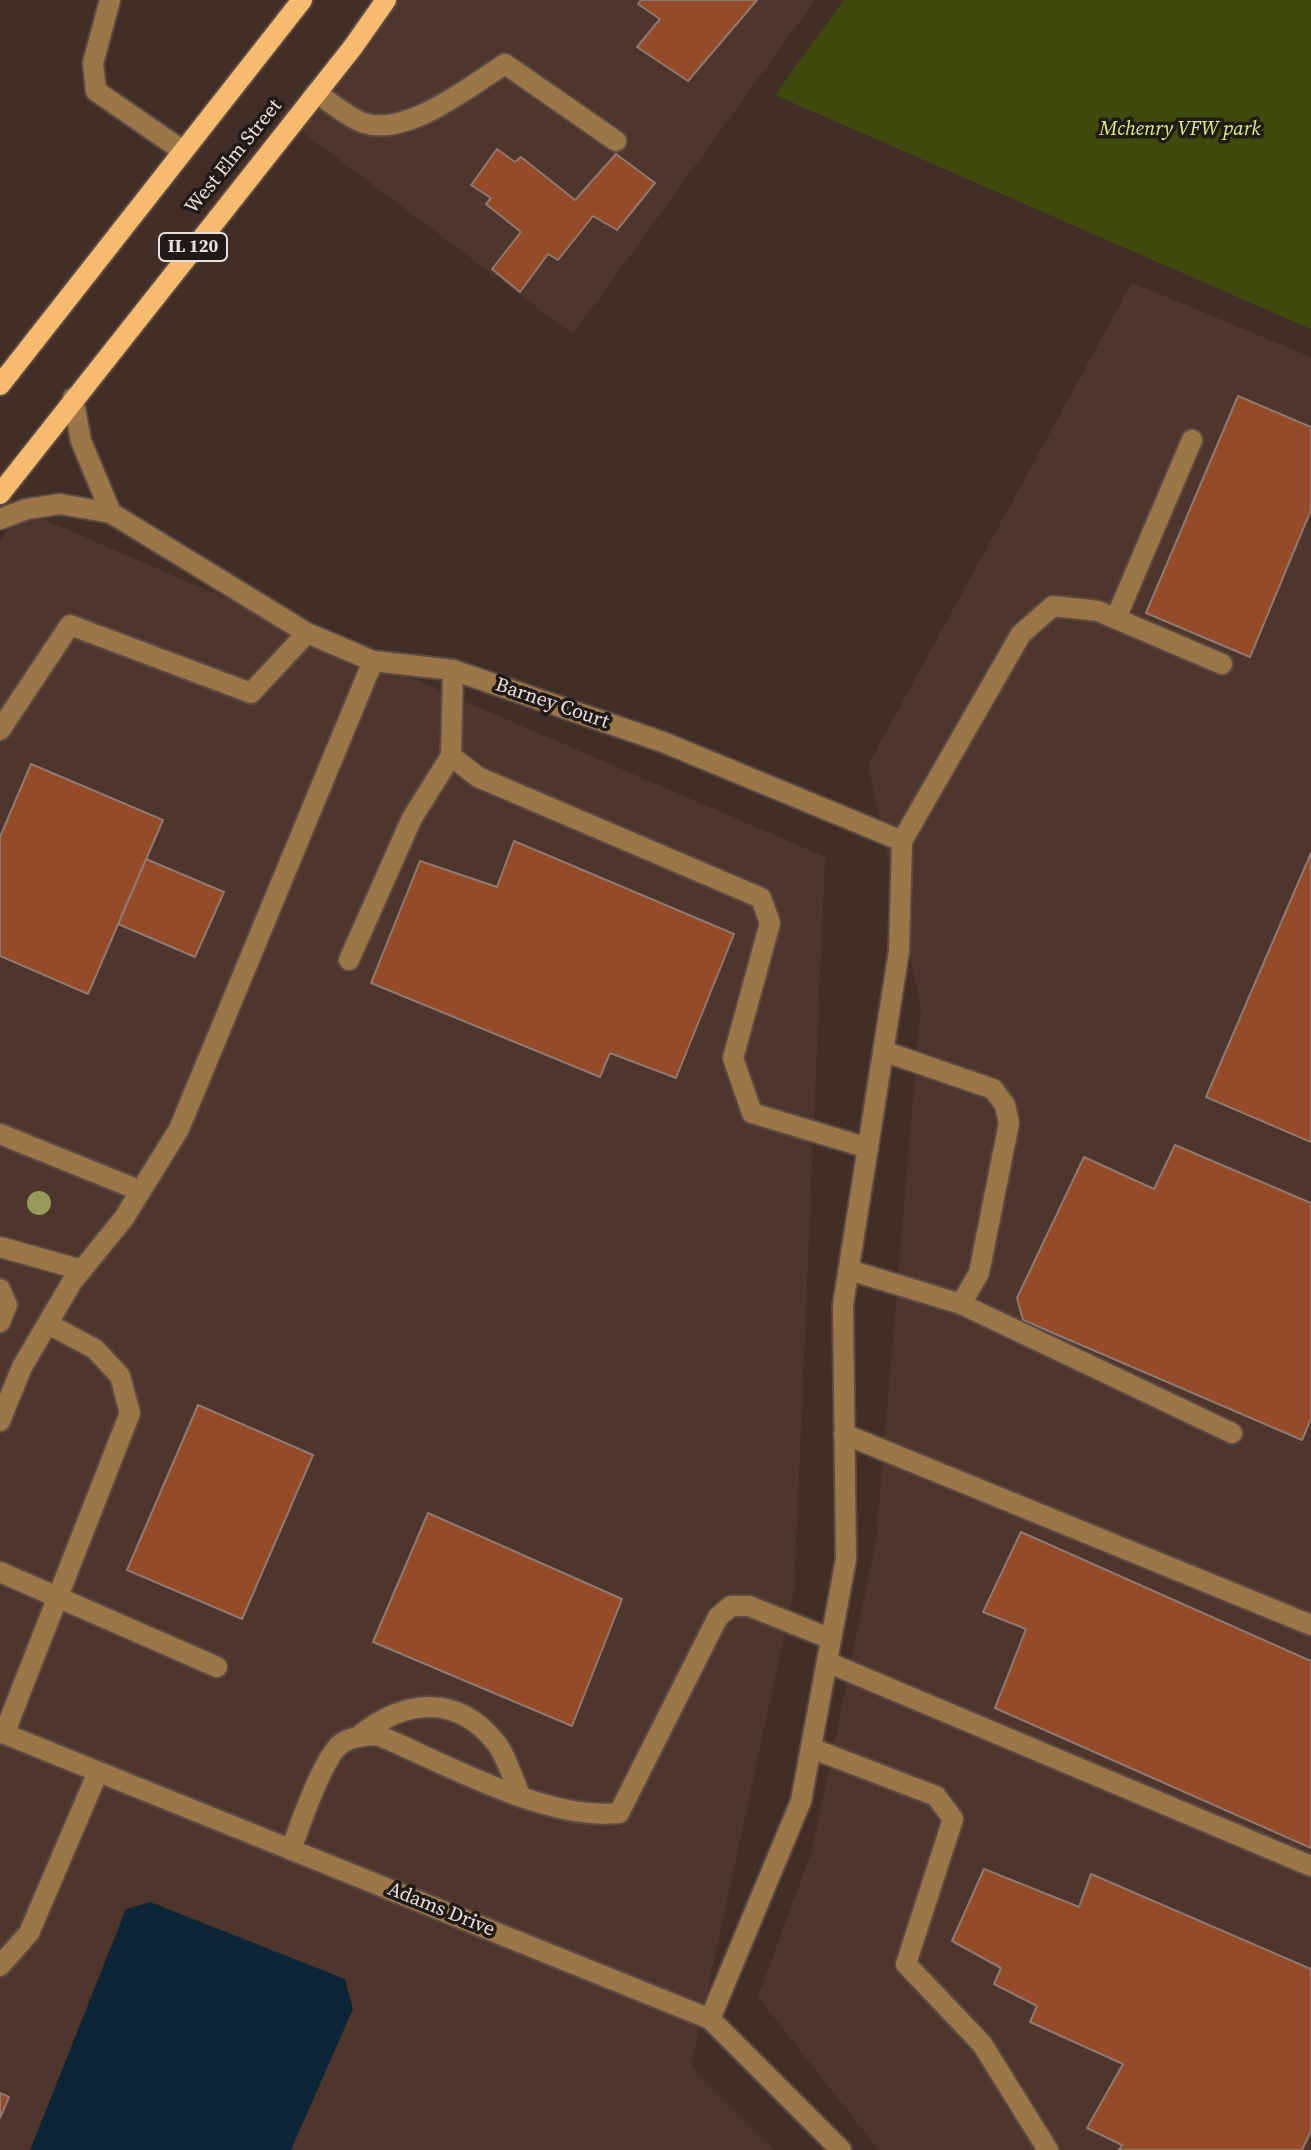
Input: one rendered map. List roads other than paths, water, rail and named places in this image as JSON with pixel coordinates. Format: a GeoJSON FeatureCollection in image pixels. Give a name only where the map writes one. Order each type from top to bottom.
{"type":"FeatureCollection","features":[{"type":"Feature","properties":{"kind":"main road"},"geometry":{"type":"LineString","coordinates":[[0,385],[302,0]]}},
{"type":"Feature","properties":{"kind":"main road","name":"West Elm Street"},"geometry":{"type":"LineString","coordinates":[[0,494],[386,0]]}},
{"type":"Feature","properties":{"kind":"street"},"geometry":{"type":"LineString","coordinates":[[110,0],[93,63],[96,91],[183,151]]}},
{"type":"Feature","properties":{"kind":"street"},"geometry":{"type":"LineString","coordinates":[[316,93],[365,123],[401,125],[454,97],[505,64],[616,141]]}},
{"type":"Feature","properties":{"kind":"street"},"geometry":{"type":"LineString","coordinates":[[73,398],[81,441],[111,513]]}},
{"type":"Feature","properties":{"kind":"street"},"geometry":{"type":"LineString","coordinates":[[1116,618],[1192,440]]}},
{"type":"Feature","properties":{"kind":"street","name":"Barney Court"},"geometry":{"type":"LineString","coordinates":[[0,519],[45,505],[85,506],[111,513],[307,633],[373,661],[453,670],[663,742],[902,841]]}},
{"type":"Feature","properties":{"kind":"street"},"geometry":{"type":"LineString","coordinates":[[710,2019],[801,1801],[846,1559],[843,1305],[899,951],[902,841],[1021,634],[1053,606],[1098,611],[1222,664]]}},
{"type":"Feature","properties":{"kind":"street"},"geometry":{"type":"LineString","coordinates":[[0,730],[70,625],[251,693],[307,633]]}},
{"type":"Feature","properties":{"kind":"street"},"geometry":{"type":"LineString","coordinates":[[0,1421],[22,1367],[48,1324],[82,1270],[124,1218],[179,1129],[373,661]]}},
{"type":"Feature","properties":{"kind":"street"},"geometry":{"type":"LineString","coordinates":[[349,960],[412,818],[451,756],[453,670]]}},
{"type":"Feature","properties":{"kind":"street"},"geometry":{"type":"LineString","coordinates":[[451,756],[478,777],[761,898],[770,923],[733,1058],[752,1113],[868,1148]]}},
{"type":"Feature","properties":{"kind":"street"},"geometry":{"type":"LineString","coordinates":[[883,1051],[984,1085],[993,1089],[1005,1105],[1009,1123],[979,1273],[961,1304]]}},
{"type":"Feature","properties":{"kind":"street"},"geometry":{"type":"LineString","coordinates":[[0,1134],[141,1191]]}},
{"type":"Feature","properties":{"kind":"street"},"geometry":{"type":"LineString","coordinates":[[0,1247],[82,1270]]}},
{"type":"Feature","properties":{"kind":"street"},"geometry":{"type":"LineString","coordinates":[[849,1270],[961,1304],[1232,1433]]}},
{"type":"Feature","properties":{"kind":"street"},"geometry":{"type":"LineString","coordinates":[[0,1289],[7,1305],[0,1322]]}},
{"type":"Feature","properties":{"kind":"street"},"geometry":{"type":"LineString","coordinates":[[2,1733],[130,1413],[120,1376],[95,1349],[48,1324]]}},
{"type":"Feature","properties":{"kind":"street"},"geometry":{"type":"LineString","coordinates":[[844,1434],[1311,1625]]}},
{"type":"Feature","properties":{"kind":"street"},"geometry":{"type":"LineString","coordinates":[[0,1572],[217,1667]]}},
{"type":"Feature","properties":{"kind":"street"},"geometry":{"type":"LineString","coordinates":[[359,1736],[378,1735],[520,1795],[593,1816],[619,1813],[718,1617],[731,1606],[749,1606],[831,1639]]}},
{"type":"Feature","properties":{"kind":"street"},"geometry":{"type":"LineString","coordinates":[[827,1662],[1311,1866]]}},
{"type":"Feature","properties":{"kind":"street"},"geometry":{"type":"LineString","coordinates":[[291,1850],[314,1790],[339,1744],[359,1736],[382,1718],[409,1707],[455,1711],[478,1723],[499,1746],[520,1795]]}},
{"type":"Feature","properties":{"kind":"street","name":"Adams Drive"},"geometry":{"type":"LineString","coordinates":[[2,1733],[710,2019],[841,2150]]}},
{"type":"Feature","properties":{"kind":"street"},"geometry":{"type":"LineString","coordinates":[[811,1748],[936,1796],[953,1819],[906,1964],[982,2044],[1048,2150]]}},
{"type":"Feature","properties":{"kind":"street"},"geometry":{"type":"LineString","coordinates":[[0,1966],[29,1933],[98,1772]]}},
{"type":"Feature","properties":{"kind":"water"},"geometry":{"type":"Polygon","coordinates":[[[150,1902],[345,1979],[353,2009],[291,2150],[30,2150],[126,1909],[150,1902]]]}},
{"type":"Feature","properties":{"kind":"park label","name":"Mchenry VFW park"},"geometry":{"type":"Point","coordinates":[1180,130]}}]}
